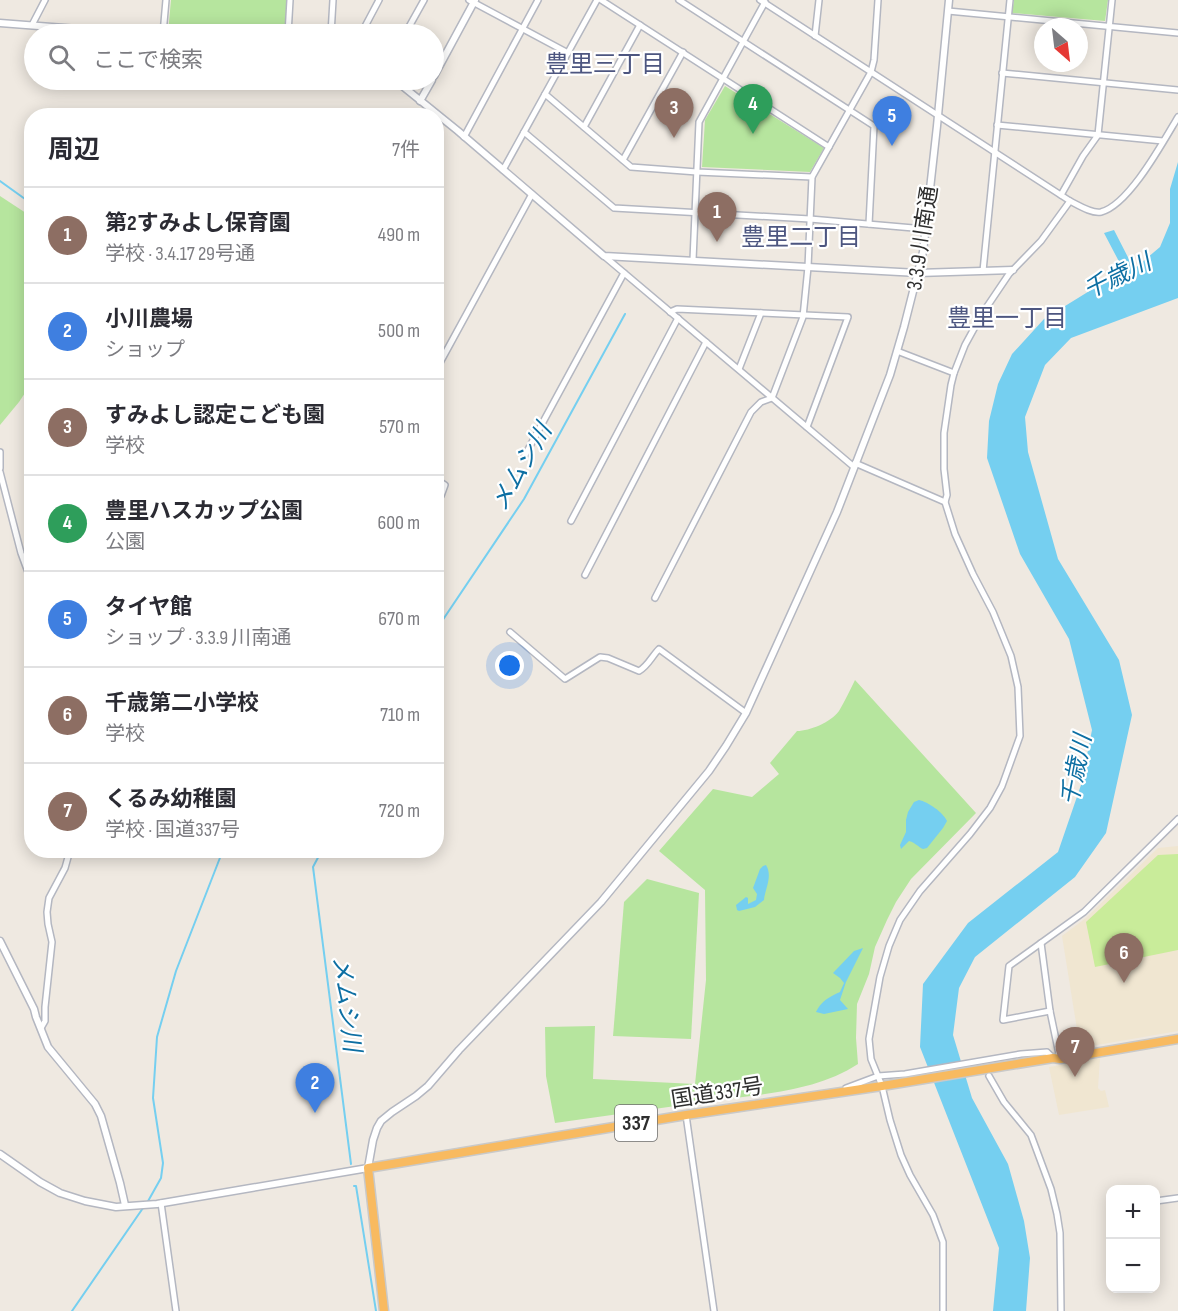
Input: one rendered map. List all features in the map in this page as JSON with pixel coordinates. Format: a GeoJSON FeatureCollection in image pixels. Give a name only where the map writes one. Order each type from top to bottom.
{"type":"FeatureCollection","features":[{"type":"Feature","properties":{"kind":"highway","name":"国道337号"},"geometry":{"type":"LineString","coordinates":[[368,1168],[686,1115],[882,1086],[904,1078],[997,1063],[1057,1058],[1178,1039]]}},
{"type":"Feature","properties":{"kind":"highway"},"geometry":{"type":"LineString","coordinates":[[368,1168],[384,1311]]}},
{"type":"Feature","properties":{"kind":"street"},"geometry":{"type":"LineString","coordinates":[[33,24],[45,0]]}},
{"type":"Feature","properties":{"kind":"street"},"geometry":{"type":"LineString","coordinates":[[164,24],[166,0]]}},
{"type":"Feature","properties":{"kind":"street"},"geometry":{"type":"LineString","coordinates":[[289,24],[290,0]]}},
{"type":"Feature","properties":{"kind":"street"},"geometry":{"type":"LineString","coordinates":[[332,24],[333,0]]}},
{"type":"Feature","properties":{"kind":"street"},"geometry":{"type":"LineString","coordinates":[[367,24],[380,0]]}},
{"type":"Feature","properties":{"kind":"street"},"geometry":{"type":"LineString","coordinates":[[411,24],[424,0]]}},
{"type":"Feature","properties":{"kind":"street"},"geometry":{"type":"LineString","coordinates":[[464,137],[538,0]]}},
{"type":"Feature","properties":{"kind":"street"},"geometry":{"type":"LineString","coordinates":[[503,170],[599,0],[829,147]]}},
{"type":"Feature","properties":{"kind":"street"},"geometry":{"type":"LineString","coordinates":[[679,0],[874,126],[869,224]]}},
{"type":"Feature","properties":{"kind":"street"},"geometry":{"type":"LineString","coordinates":[[815,36],[819,0]]}},
{"type":"Feature","properties":{"kind":"street"},"geometry":{"type":"LineString","coordinates":[[655,598],[751,412],[761,402],[772,398],[804,315],[812,177],[871,72],[874,60],[878,0]]}},
{"type":"Feature","properties":{"kind":"street","name":"3.3.9 川南通"},"geometry":{"type":"LineString","coordinates":[[368,1168],[373,1140],[381,1121],[428,1086],[465,1043],[601,902],[709,771],[746,713],[837,512],[890,375],[897,351],[923,252],[949,0]]}},
{"type":"Feature","properties":{"kind":"street"},"geometry":{"type":"LineString","coordinates":[[983,271],[1010,0]]}},
{"type":"Feature","properties":{"kind":"street"},"geometry":{"type":"LineString","coordinates":[[1061,195],[1098,135],[1112,0]]}},
{"type":"Feature","properties":{"kind":"street"},"geometry":{"type":"LineString","coordinates":[[444,56],[472,1],[568,53]]}},
{"type":"Feature","properties":{"kind":"street"},"geometry":{"type":"LineString","coordinates":[[693,261],[699,122],[744,42],[763,1],[1070,201],[1100,213],[1124,198],[1178,117]]}},
{"type":"Feature","properties":{"kind":"street"},"geometry":{"type":"LineString","coordinates":[[948,11],[1178,33]]}},
{"type":"Feature","properties":{"kind":"street"},"geometry":{"type":"LineString","coordinates":[[0,22],[24,24]]}},
{"type":"Feature","properties":{"kind":"street"},"geometry":{"type":"LineString","coordinates":[[584,127],[640,25]]}},
{"type":"Feature","properties":{"kind":"street"},"geometry":{"type":"LineString","coordinates":[[623,160],[683,52]]}},
{"type":"Feature","properties":{"kind":"street"},"geometry":{"type":"LineString","coordinates":[[1002,73],[1178,90]]}},
{"type":"Feature","properties":{"kind":"street"},"geometry":{"type":"LineString","coordinates":[[407,90],[429,108]]}},
{"type":"Feature","properties":{"kind":"street"},"geometry":{"type":"LineString","coordinates":[[420,101],[426,90]]}},
{"type":"Feature","properties":{"kind":"street"},"geometry":{"type":"LineString","coordinates":[[545,94],[631,167],[812,177]]}},
{"type":"Feature","properties":{"kind":"street"},"geometry":{"type":"LineString","coordinates":[[444,121],[772,398],[855,465],[945,502]]}},
{"type":"Feature","properties":{"kind":"street"},"geometry":{"type":"LineString","coordinates":[[997,125],[1163,141]]}},
{"type":"Feature","properties":{"kind":"street"},"geometry":{"type":"LineString","coordinates":[[524,132],[614,208],[810,219],[925,229]]}},
{"type":"Feature","properties":{"kind":"street"},"geometry":{"type":"LineString","coordinates":[[444,355],[532,194]]}},
{"type":"Feature","properties":{"kind":"street"},"geometry":{"type":"LineString","coordinates":[[943,1311],[943,1242],[933,1215],[901,1155],[882,1086],[871,1059],[869,1040],[880,977],[900,920],[920,891],[990,808],[1002,786],[1020,736],[1018,687],[1011,656],[993,612],[955,534],[945,502],[947,495],[944,434],[947,404],[954,373],[964,345],[982,314],[1013,270],[1041,240],[1070,201]]}},
{"type":"Feature","properties":{"kind":"street"},"geometry":{"type":"LineString","coordinates":[[604,256],[918,273],[1013,270]]}},
{"type":"Feature","properties":{"kind":"street"},"geometry":{"type":"LineString","coordinates":[[524,457],[624,273]]}},
{"type":"Feature","properties":{"kind":"street"},"geometry":{"type":"LineString","coordinates":[[670,312],[676,309],[848,317],[807,427]]}},
{"type":"Feature","properties":{"kind":"street"},"geometry":{"type":"LineString","coordinates":[[738,369],[761,313]]}},
{"type":"Feature","properties":{"kind":"street"},"geometry":{"type":"LineString","coordinates":[[571,521],[678,318]]}},
{"type":"Feature","properties":{"kind":"street"},"geometry":{"type":"LineString","coordinates":[[585,574],[706,342]]}},
{"type":"Feature","properties":{"kind":"street"},"geometry":{"type":"LineString","coordinates":[[897,351],[954,373]]}},
{"type":"Feature","properties":{"kind":"street"},"geometry":{"type":"LineString","coordinates":[[0,452],[0,470],[24,561]]}},
{"type":"Feature","properties":{"kind":"street"},"geometry":{"type":"LineString","coordinates":[[510,632],[565,680],[600,657],[639,671],[644,669],[659,650],[746,713]]}},
{"type":"Feature","properties":{"kind":"street"},"geometry":{"type":"LineString","coordinates":[[1050,1011],[1003,1020],[1009,966],[1084,912],[1178,819]]}},
{"type":"Feature","properties":{"kind":"street"},"geometry":{"type":"LineString","coordinates":[[41,1028],[45,1021],[52,942],[48,924],[49,898],[68,858]]}},
{"type":"Feature","properties":{"kind":"street"},"geometry":{"type":"LineString","coordinates":[[0,941],[34,1009],[48,1047],[95,1104],[102,1116],[127,1206]]}},
{"type":"Feature","properties":{"kind":"street"},"geometry":{"type":"LineString","coordinates":[[1041,943],[1057,1058]]}},
{"type":"Feature","properties":{"kind":"street"},"geometry":{"type":"LineString","coordinates":[[833,1093],[878,1076],[904,1078]]}},
{"type":"Feature","properties":{"kind":"street"},"geometry":{"type":"LineString","coordinates":[[989,1076],[1004,1102],[1031,1136],[1051,1189],[1058,1214],[1060,1233],[1061,1311]]}},
{"type":"Feature","properties":{"kind":"street"},"geometry":{"type":"LineString","coordinates":[[686,1115],[714,1311]]}},
{"type":"Feature","properties":{"kind":"street"},"geometry":{"type":"LineString","coordinates":[[0,1154],[60,1193],[116,1207],[159,1204],[368,1168]]}},
{"type":"Feature","properties":{"kind":"street"},"geometry":{"type":"LineString","coordinates":[[1160,1200],[1178,1198]]}},
{"type":"Feature","properties":{"kind":"street"},"geometry":{"type":"LineString","coordinates":[[159,1204],[176,1311]]}},
{"type":"Feature","properties":{"kind":"shaded area"},"geometry":{"type":"Polygon","coordinates":[[[1178,846],[1178,1031],[1080,1048],[1062,936],[1086,918],[1158,848],[1178,846]]]}},
{"type":"Feature","properties":{"kind":"shaded area"},"geometry":{"type":"Polygon","coordinates":[[[1100,1058],[1098,1088],[1101,1091],[1105,1090],[1109,1107],[1059,1115],[1049,1067],[1100,1058]]]}},
{"type":"Feature","properties":{"kind":"green space"},"geometry":{"type":"Polygon","coordinates":[[[171,0],[287,0],[286,24],[169,24],[171,0]]]}},
{"type":"Feature","properties":{"kind":"green space"},"geometry":{"type":"Polygon","coordinates":[[[1014,0],[1108,0],[1105,21],[1012,13],[1014,0]]]}},
{"type":"Feature","properties":{"kind":"green space"},"geometry":{"type":"Polygon","coordinates":[[[725,86],[824,148],[810,172],[702,167],[705,120],[725,86]]]}},
{"type":"Feature","properties":{"kind":"green space"},"geometry":{"type":"Polygon","coordinates":[[[0,196],[24,212],[24,394],[0,425],[0,196]]]}},
{"type":"Feature","properties":{"kind":"green space"},"geometry":{"type":"Polygon","coordinates":[[[855,680],[976,813],[911,879],[887,920],[875,947],[869,974],[857,1004],[858,1064],[824,1081],[768,1094],[555,1123],[546,1076],[545,1027],[595,1026],[593,1079],[695,1084],[706,980],[705,890],[659,851],[713,789],[752,797],[779,774],[770,763],[797,731],[820,725],[831,719],[839,711],[855,680]]]}},
{"type":"Feature","properties":{"kind":"green space"},"geometry":{"type":"Polygon","coordinates":[[[1178,854],[1178,950],[1095,967],[1086,922],[1158,855],[1178,854]]]}},
{"type":"Feature","properties":{"kind":"green space"},"geometry":{"type":"Polygon","coordinates":[[[647,879],[699,893],[691,1039],[613,1036],[624,902],[647,879]]]}},
{"type":"Feature","properties":{"kind":"water"},"geometry":{"type":"Polygon","coordinates":[[[1178,162],[1178,298],[1071,338],[1045,365],[1025,417],[1028,452],[1058,559],[1119,660],[1132,715],[1106,833],[1075,877],[975,957],[959,988],[953,1035],[972,1098],[1008,1164],[1024,1221],[1030,1258],[1026,1311],[993,1311],[999,1248],[920,1047],[923,984],[968,923],[1058,852],[1081,785],[1092,730],[1069,639],[1020,554],[987,458],[989,421],[998,384],[1012,354],[1044,319],[1091,290],[1125,273],[1104,233],[1114,230],[1134,269],[1160,247],[1170,223],[1170,189],[1178,162]]]}},
{"type":"Feature","properties":{"kind":"water"},"geometry":{"type":"Polygon","coordinates":[[[919,800],[935,808],[947,821],[927,848],[923,849],[909,841],[901,849],[908,812],[914,802],[919,800]]]}},
{"type":"Feature","properties":{"kind":"water"},"geometry":{"type":"Polygon","coordinates":[[[766,865],[769,878],[764,900],[755,907],[737,910],[736,905],[746,897],[748,904],[756,900],[757,894],[753,888],[760,869],[766,865]]]}},
{"type":"Feature","properties":{"kind":"water"},"geometry":{"type":"Polygon","coordinates":[[[863,948],[840,1000],[848,1009],[824,1014],[816,1012],[826,1000],[840,992],[844,983],[833,973],[854,951],[863,948]]]}},
{"type":"Feature","properties":{"kind":"waterway"},"geometry":{"type":"LineString","coordinates":[[0,181],[24,198]]}},
{"type":"Feature","properties":{"kind":"waterway","name":"メムシ川"},"geometry":{"type":"LineString","coordinates":[[444,618],[524,499],[625,314]]}},
{"type":"Feature","properties":{"kind":"waterway"},"geometry":{"type":"LineString","coordinates":[[147,1203],[161,1178],[163,1163],[153,1098],[157,1037],[176,971],[220,858]]}},
{"type":"Feature","properties":{"kind":"waterway","name":"メムシ川"},"geometry":{"type":"LineString","coordinates":[[318,858],[313,867],[351,1164]]}},
{"type":"Feature","properties":{"kind":"waterway","name":"メムシ川"},"geometry":{"type":"LineString","coordinates":[[354,1186],[356,1186],[376,1311]]}},
{"type":"Feature","properties":{"kind":"waterway"},"geometry":{"type":"LineString","coordinates":[[72,1311],[143,1208]]}},
{"type":"Feature","properties":{"kind":"place","name":"豊里ハスカップ公園"},"geometry":{"type":"Point","coordinates":[753,134]}},
{"type":"Feature","properties":{"kind":"place","name":"すみよし認定こども園"},"geometry":{"type":"Point","coordinates":[674,138]}},
{"type":"Feature","properties":{"kind":"place","name":"タイヤ館"},"geometry":{"type":"Point","coordinates":[892,146]}},
{"type":"Feature","properties":{"kind":"place","name":"第2すみよし保育園"},"geometry":{"type":"Point","coordinates":[717,242]}},
{"type":"Feature","properties":{"kind":"place","name":"千歳第二小学校"},"geometry":{"type":"Point","coordinates":[1124,983]}},
{"type":"Feature","properties":{"kind":"place","name":"くるみ幼稚園"},"geometry":{"type":"Point","coordinates":[1075,1077]}},
{"type":"Feature","properties":{"kind":"place","name":"小川農場"},"geometry":{"type":"Point","coordinates":[315,1113]}},
{"type":"Feature","properties":{"kind":"district","name":"豊里三丁目"},"geometry":{"type":"Point","coordinates":[605,64]}},
{"type":"Feature","properties":{"kind":"district","name":"豊里二丁目"},"geometry":{"type":"Point","coordinates":[801,237]}},
{"type":"Feature","properties":{"kind":"district","name":"豊里一丁目"},"geometry":{"type":"Point","coordinates":[1007,318]}},
{"type":"Feature","properties":{"kind":"water label","name":"千歳川"},"geometry":{"type":"Point","coordinates":[1117,276]}},
{"type":"Feature","properties":{"kind":"water label","name":"千歳川"},"geometry":{"type":"Point","coordinates":[1076,770]}}]}
